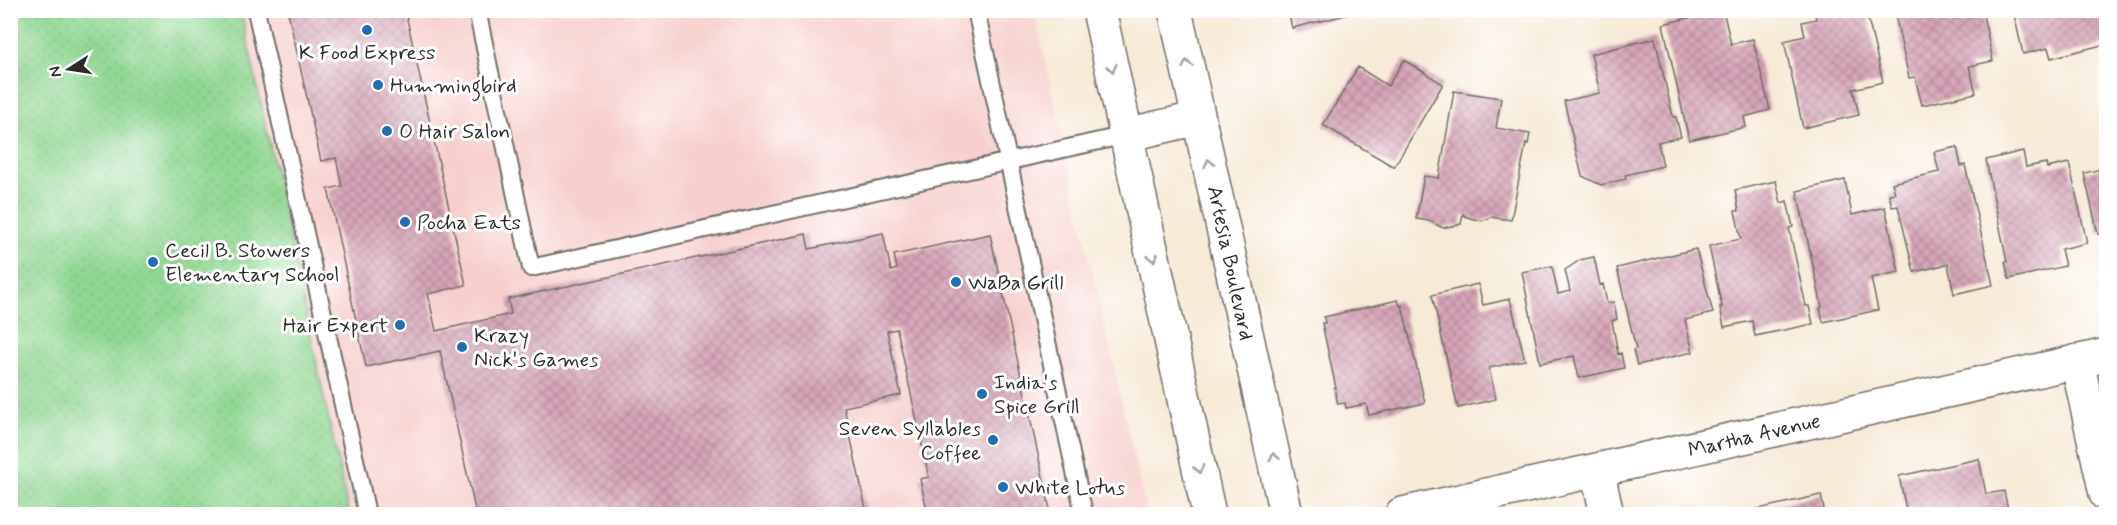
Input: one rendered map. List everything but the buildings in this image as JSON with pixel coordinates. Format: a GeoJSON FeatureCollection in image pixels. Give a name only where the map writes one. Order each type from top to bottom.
{"type":"FeatureCollection","features":[{"type":"Feature","properties":{"kind":"main road"},"geometry":{"type":"LineString","coordinates":[[1099,10],[1209,514]]}},
{"type":"Feature","properties":{"kind":"main road","name":"Artesia Boulevard"},"geometry":{"type":"LineString","coordinates":[[1175,10],[1286,514]]}},
{"type":"Feature","properties":{"kind":"main road"},"geometry":{"type":"LineString","coordinates":[[1126,135],[1199,118]]}},
{"type":"Feature","properties":{"kind":"main road"},"geometry":{"type":"LineString","coordinates":[[2092,358],[2106,494]]}},
{"type":"Feature","properties":{"kind":"main road","name":"Martha Avenue"},"geometry":{"type":"LineString","coordinates":[[1401,514],[2092,358]]}},
{"type":"Feature","properties":{"kind":"main road"},"geometry":{"type":"LineString","coordinates":[[1597,470],[1607,514]]}},
{"type":"Feature","properties":{"kind":"lane"},"geometry":{"type":"LineString","coordinates":[[256,10],[367,514]]}},
{"type":"Feature","properties":{"kind":"lane"},"geometry":{"type":"LineString","coordinates":[[477,10],[531,268],[1126,135]]}},
{"type":"Feature","properties":{"kind":"lane"},"geometry":{"type":"LineString","coordinates":[[976,10],[1084,514]]}},
{"type":"Feature","properties":{"kind":"shaded area"},"geometry":{"type":"Polygon","coordinates":[[[10,11],[1034,11],[1147,514],[11,514],[10,11]]]}},
{"type":"Feature","properties":{"kind":"green space","name":"Cecil B. Stowers Elementary School"},"geometry":{"type":"Polygon","coordinates":[[[10,11],[241,11],[349,514],[11,514],[10,11]]]}},
{"type":"Feature","properties":{"kind":"place","name":"K Food Express"},"geometry":{"type":"Point","coordinates":[367,30]}},
{"type":"Feature","properties":{"kind":"place","name":"Hummingbird"},"geometry":{"type":"Point","coordinates":[378,85]}},
{"type":"Feature","properties":{"kind":"place","name":"O Hair Salon"},"geometry":{"type":"Point","coordinates":[387,131]}},
{"type":"Feature","properties":{"kind":"place","name":"Pocha Eats"},"geometry":{"type":"Point","coordinates":[405,222]}},
{"type":"Feature","properties":{"kind":"place","name":"Cecil B. Stowers Elementary School"},"geometry":{"type":"Point","coordinates":[153,262]}},
{"type":"Feature","properties":{"kind":"place","name":"WaBa Grill"},"geometry":{"type":"Point","coordinates":[956,282]}},
{"type":"Feature","properties":{"kind":"place","name":"Hair Expert"},"geometry":{"type":"Point","coordinates":[400,325]}},
{"type":"Feature","properties":{"kind":"place","name":"Krazy Nick's Games"},"geometry":{"type":"Point","coordinates":[462,347]}},
{"type":"Feature","properties":{"kind":"place","name":"India's Spice Grill"},"geometry":{"type":"Point","coordinates":[982,394]}},
{"type":"Feature","properties":{"kind":"place","name":"Seven Syllables Coffee"},"geometry":{"type":"Point","coordinates":[993,440]}},
{"type":"Feature","properties":{"kind":"place","name":"White Lotus"},"geometry":{"type":"Point","coordinates":[1003,487]}}]}
